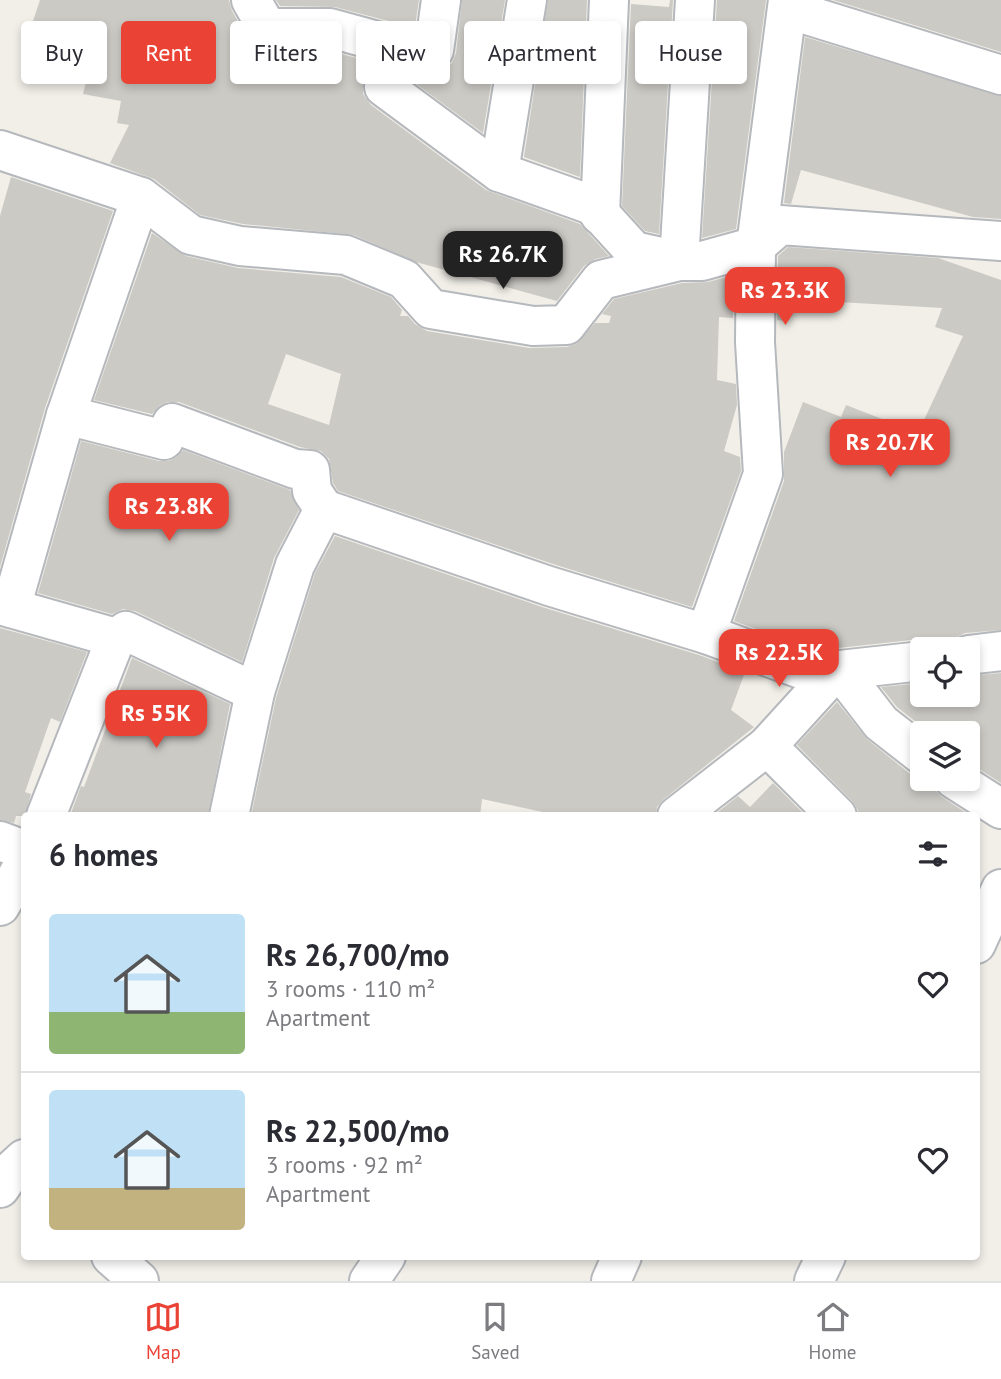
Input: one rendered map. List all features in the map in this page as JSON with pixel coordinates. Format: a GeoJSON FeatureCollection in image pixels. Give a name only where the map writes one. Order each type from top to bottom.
{"type":"FeatureCollection","features":[{"type":"Feature","properties":{"kind":"street"},"geometry":{"type":"LineString","coordinates":[[251,0],[267,28],[330,28],[356,35]]}},
{"type":"Feature","properties":{"kind":"street"},"geometry":{"type":"LineString","coordinates":[[438,21],[441,0]]}},
{"type":"Feature","properties":{"kind":"street"},"geometry":{"type":"LineString","coordinates":[[499,172],[527,0]]}},
{"type":"Feature","properties":{"kind":"street"},"geometry":{"type":"LineString","coordinates":[[600,215],[609,0]]}},
{"type":"Feature","properties":{"kind":"street"},"geometry":{"type":"LineString","coordinates":[[679,261],[695,0]]}},
{"type":"Feature","properties":{"kind":"street"},"geometry":{"type":"LineString","coordinates":[[706,634],[763,474],[755,342],[756,246],[788,5],[1001,75]]}},
{"type":"Feature","properties":{"kind":"street"},"geometry":{"type":"LineString","coordinates":[[384,84],[499,172],[592,205],[634,251],[679,261],[702,261],[756,246],[780,225],[1001,240]]}},
{"type":"Feature","properties":{"kind":"street"},"geometry":{"type":"LineString","coordinates":[[0,150],[141,197],[191,235],[240,246],[345,255],[404,279],[430,309],[533,326],[566,325],[600,280],[679,261]]}},
{"type":"Feature","properties":{"kind":"street"},"geometry":{"type":"LineString","coordinates":[[116,638],[5,606],[66,415],[141,197]]}},
{"type":"Feature","properties":{"kind":"street"},"geometry":{"type":"LineString","coordinates":[[66,415],[164,440],[172,423],[295,469],[310,470],[312,491],[324,509],[549,586],[834,675],[910,663]]}},
{"type":"Feature","properties":{"kind":"street"},"geometry":{"type":"LineString","coordinates":[[230,812],[256,692],[295,565],[324,509]]}},
{"type":"Feature","properties":{"kind":"street"},"geometry":{"type":"LineString","coordinates":[[48,812],[116,638],[126,631],[256,692]]}},
{"type":"Feature","properties":{"kind":"street"},"geometry":{"type":"LineString","coordinates":[[980,654],[1001,651]]}},
{"type":"Feature","properties":{"kind":"street"},"geometry":{"type":"LineString","coordinates":[[682,812],[767,746],[834,675]]}},
{"type":"Feature","properties":{"kind":"street"},"geometry":{"type":"LineString","coordinates":[[834,675],[881,723],[910,746]]}},
{"type":"Feature","properties":{"kind":"street"},"geometry":{"type":"LineString","coordinates":[[767,746],[833,812]]}},
{"type":"Feature","properties":{"kind":"street"},"geometry":{"type":"LineString","coordinates":[[973,791],[1001,809]]}},
{"type":"Feature","properties":{"kind":"street"},"geometry":{"type":"LineString","coordinates":[[0,841],[21,849]]}},
{"type":"Feature","properties":{"kind":"street"},"geometry":{"type":"LineString","coordinates":[[0,906],[21,869]]}},
{"type":"Feature","properties":{"kind":"street"},"geometry":{"type":"LineString","coordinates":[[980,936],[1001,889]]}},
{"type":"Feature","properties":{"kind":"street"},"geometry":{"type":"LineString","coordinates":[[115,1260],[139,1281]]}},
{"type":"Feature","properties":{"kind":"street"},"geometry":{"type":"LineString","coordinates":[[369,1281],[383,1260]]}},
{"type":"Feature","properties":{"kind":"street"},"geometry":{"type":"LineString","coordinates":[[611,1281],[620,1260]]}},
{"type":"Feature","properties":{"kind":"building"},"geometry":{"type":"Polygon","coordinates":[[[40,0],[229,0],[238,21],[230,21],[230,84],[342,84],[342,54],[356,58],[356,84],[363,84],[363,94],[371,105],[486,190],[580,224],[609,256],[595,259],[584,266],[557,301],[416,262],[354,235],[243,224],[200,215],[154,179],[110,163],[129,125],[117,123],[121,101],[83,94],[85,84],[107,84],[107,21],[33,21],[40,0]]]}},
{"type":"Feature","properties":{"kind":"building"},"geometry":{"type":"Polygon","coordinates":[[[276,0],[419,0],[416,21],[388,21],[335,7],[280,6],[276,0]]]}},
{"type":"Feature","properties":{"kind":"building"},"geometry":{"type":"Polygon","coordinates":[[[462,0],[505,0],[502,21],[464,21],[464,84],[491,84],[483,133],[416,84],[450,84],[450,64],[456,53],[462,0]]]}},
{"type":"Feature","properties":{"kind":"building"},"geometry":{"type":"Polygon","coordinates":[[[548,0],[587,0],[586,21],[545,21],[548,0]]]}},
{"type":"Feature","properties":{"kind":"building"},"geometry":{"type":"Polygon","coordinates":[[[670,0],[673,0],[672,21],[635,21],[635,84],[668,84],[659,234],[645,231],[622,206],[631,4],[669,7],[670,0]]]}},
{"type":"Feature","properties":{"kind":"building"},"geometry":{"type":"Polygon","coordinates":[[[717,0],[766,0],[736,229],[702,238],[712,84],[747,84],[747,21],[716,21],[717,0]]]}},
{"type":"Feature","properties":{"kind":"building"},"geometry":{"type":"Polygon","coordinates":[[[833,0],[1001,0],[1001,52],[833,0]]]}},
{"type":"Feature","properties":{"kind":"building"},"geometry":{"type":"Polygon","coordinates":[[[805,37],[1001,96],[1001,219],[973,217],[801,170],[791,204],[784,203],[805,37]]]}},
{"type":"Feature","properties":{"kind":"building"},"geometry":{"type":"Polygon","coordinates":[[[535,84],[584,84],[580,177],[524,157],[535,84]]]}},
{"type":"Feature","properties":{"kind":"building"},"geometry":{"type":"Polygon","coordinates":[[[11,177],[113,211],[45,408],[0,567],[0,216],[11,177]]]}},
{"type":"Feature","properties":{"kind":"building"},"geometry":{"type":"Polygon","coordinates":[[[152,233],[186,256],[238,268],[341,277],[391,297],[402,310],[400,316],[408,316],[427,331],[529,348],[567,347],[576,344],[595,323],[609,323],[611,316],[602,314],[614,299],[682,283],[708,282],[734,275],[733,318],[719,317],[717,380],[736,384],[737,405],[724,451],[740,457],[741,471],[692,607],[556,565],[338,491],[333,483],[329,459],[321,451],[300,447],[179,402],[160,405],[152,414],[94,400],[152,233]],[[286,354],[268,404],[329,425],[341,374],[286,354]]]}},
{"type":"Feature","properties":{"kind":"building"},"geometry":{"type":"Polygon","coordinates":[[[788,247],[938,258],[1001,280],[1001,630],[965,633],[956,637],[910,637],[910,640],[838,648],[825,654],[801,643],[800,645],[734,621],[784,481],[784,452],[803,402],[841,417],[846,405],[918,433],[963,336],[935,327],[942,308],[787,299],[786,321],[777,320],[778,256],[788,247]]]}},
{"type":"Feature","properties":{"kind":"building"},"geometry":{"type":"Polygon","coordinates":[[[81,441],[159,461],[169,461],[183,450],[290,490],[299,510],[274,558],[242,662],[135,611],[123,609],[112,614],[38,593],[81,441]]]}},
{"type":"Feature","properties":{"kind":"building"},"geometry":{"type":"Polygon","coordinates":[[[335,536],[542,607],[699,655],[745,672],[731,710],[754,727],[664,799],[656,812],[542,812],[482,799],[480,812],[252,812],[276,698],[315,573],[335,536]]]}},
{"type":"Feature","properties":{"kind":"building"},"geometry":{"type":"Polygon","coordinates":[[[0,628],[87,652],[60,722],[51,718],[25,792],[31,794],[26,812],[16,816],[14,823],[0,820],[0,628]]]}},
{"type":"Feature","properties":{"kind":"building"},"geometry":{"type":"Polygon","coordinates":[[[132,658],[230,704],[209,812],[71,812],[81,786],[84,787],[132,658]]]}},
{"type":"Feature","properties":{"kind":"building"},"geometry":{"type":"Polygon","coordinates":[[[1001,673],[1001,783],[980,770],[980,721],[915,721],[897,707],[881,687],[910,684],[910,707],[980,707],[980,675],[1001,673]]]}},
{"type":"Feature","properties":{"kind":"building"},"geometry":{"type":"Polygon","coordinates":[[[837,702],[868,740],[910,773],[910,791],[936,791],[965,812],[858,812],[852,801],[797,745],[837,702]]]}},
{"type":"Feature","properties":{"kind":"building"},"geometry":{"type":"Polygon","coordinates":[[[773,783],[802,812],[718,812],[738,796],[750,807],[773,783]]]}}]}
